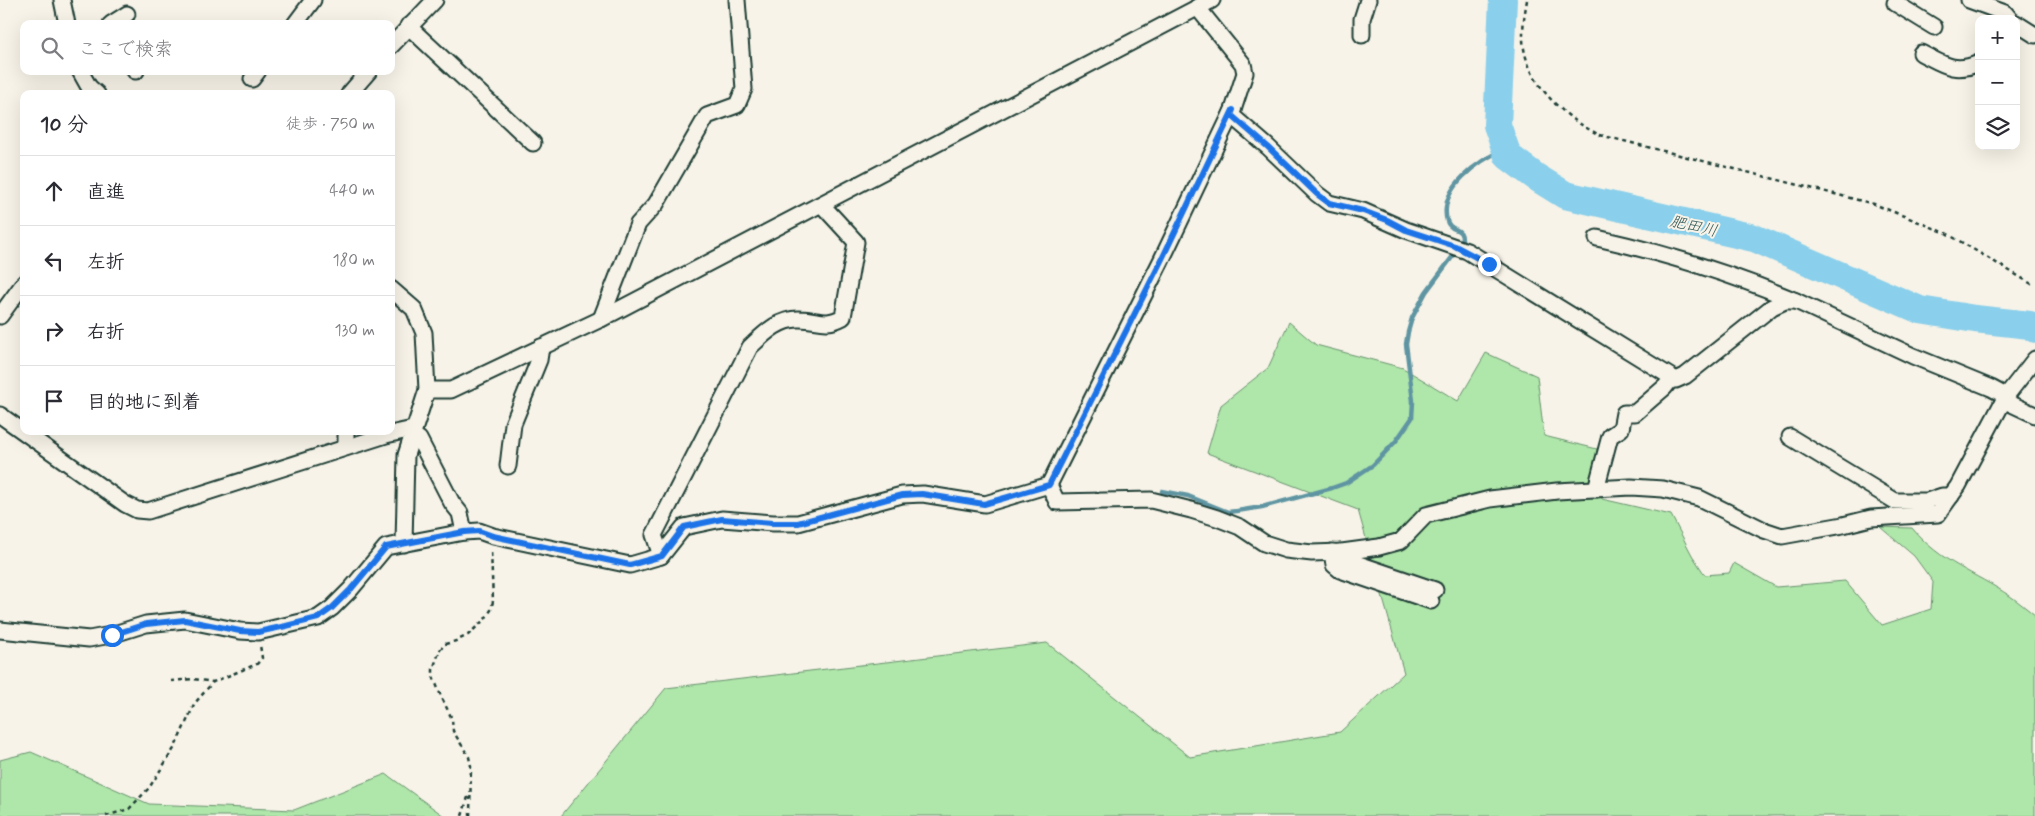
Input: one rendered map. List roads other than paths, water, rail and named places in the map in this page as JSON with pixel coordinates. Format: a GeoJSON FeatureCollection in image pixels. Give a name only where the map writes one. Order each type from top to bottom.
{"type":"FeatureCollection","features":[{"type":"Feature","properties":{"kind":"street"},"geometry":{"type":"LineString","coordinates":[[62,0],[66,20]]}},
{"type":"Feature","properties":{"kind":"street"},"geometry":{"type":"LineString","coordinates":[[298,20],[313,0]]}},
{"type":"Feature","properties":{"kind":"street"},"geometry":{"type":"LineString","coordinates":[[395,41],[435,0]]}},
{"type":"Feature","properties":{"kind":"street"},"geometry":{"type":"LineString","coordinates":[[601,319],[638,224],[656,204],[707,116],[737,105],[744,89],[737,0]]}},
{"type":"Feature","properties":{"kind":"street"},"geometry":{"type":"LineString","coordinates":[[1362,34],[1362,19],[1368,0]]}},
{"type":"Feature","properties":{"kind":"street"},"geometry":{"type":"LineString","coordinates":[[1897,0],[1895,3],[1934,27]]}},
{"type":"Feature","properties":{"kind":"street"},"geometry":{"type":"LineString","coordinates":[[1969,0],[2010,15]]}},
{"type":"Feature","properties":{"kind":"street"},"geometry":{"type":"LineString","coordinates":[[427,390],[451,390],[601,319],[822,205],[1201,3],[1243,64],[1245,73],[1231,115],[1317,194],[1329,203],[1363,211],[1406,230],[1467,251],[1672,378],[1676,380],[1685,376],[1772,308],[1785,301],[1796,301]]}},
{"type":"Feature","properties":{"kind":"street"},"geometry":{"type":"LineString","coordinates":[[117,20],[127,14]]}},
{"type":"Feature","properties":{"kind":"street"},"geometry":{"type":"LineString","coordinates":[[2020,23],[2035,35]]}},
{"type":"Feature","properties":{"kind":"street"},"geometry":{"type":"LineString","coordinates":[[408,26],[533,143]]}},
{"type":"Feature","properties":{"kind":"street"},"geometry":{"type":"LineString","coordinates":[[1921,53],[1954,69],[1975,64]]}},
{"type":"Feature","properties":{"kind":"street"},"geometry":{"type":"LineString","coordinates":[[82,75],[92,90]]}},
{"type":"Feature","properties":{"kind":"street"},"geometry":{"type":"LineString","coordinates":[[352,90],[366,75]]}},
{"type":"Feature","properties":{"kind":"street"},"geometry":{"type":"LineString","coordinates":[[0,630],[89,639],[112,635],[146,624],[185,620],[240,631],[258,632],[318,618],[332,608],[351,589],[386,547],[464,532],[479,531],[493,536],[630,565],[662,556],[684,527],[722,519],[798,523],[902,495],[922,494],[984,504],[1049,485],[1162,259],[1233,110]]}},
{"type":"Feature","properties":{"kind":"street"},"geometry":{"type":"LineString","coordinates":[[662,556],[654,535],[750,347],[773,326],[799,318],[831,323],[843,317],[856,242],[822,205]]}},
{"type":"Feature","properties":{"kind":"street"},"geometry":{"type":"LineString","coordinates":[[1597,238],[1690,263],[1762,287],[1913,356],[1991,388],[2035,415]]}},
{"type":"Feature","properties":{"kind":"street"},"geometry":{"type":"LineString","coordinates":[[0,316],[6,296],[20,286]]}},
{"type":"Feature","properties":{"kind":"street"},"geometry":{"type":"LineString","coordinates":[[395,292],[414,309],[424,334],[427,390],[406,455],[404,544]]}},
{"type":"Feature","properties":{"kind":"street"},"geometry":{"type":"LineString","coordinates":[[508,466],[513,424],[539,360],[541,348]]}},
{"type":"Feature","properties":{"kind":"street"},"geometry":{"type":"LineString","coordinates":[[1049,485],[1056,502],[1151,500],[1217,518],[1240,527],[1264,543],[1286,550],[1312,553],[1379,547],[1400,541],[1426,515],[1456,506],[1520,494],[1631,487],[1663,489],[1699,498],[1764,530],[1782,536],[1870,518],[1938,514],[1951,496],[2006,398],[2035,359]]}},
{"type":"Feature","properties":{"kind":"street"},"geometry":{"type":"LineString","coordinates":[[1596,489],[1610,436],[1621,428],[1624,413],[1635,413],[1665,387],[1672,378]]}},
{"type":"Feature","properties":{"kind":"street"},"geometry":{"type":"LineString","coordinates":[[0,415],[20,429]]}},
{"type":"Feature","properties":{"kind":"street"},"geometry":{"type":"LineString","coordinates":[[412,432],[419,439],[452,503],[460,513],[464,532]]}},
{"type":"Feature","properties":{"kind":"street"},"geometry":{"type":"LineString","coordinates":[[395,434],[412,432]]}},
{"type":"Feature","properties":{"kind":"street"},"geometry":{"type":"LineString","coordinates":[[28,435],[124,504],[137,510],[148,511],[386,435]]}},
{"type":"Feature","properties":{"kind":"street"},"geometry":{"type":"LineString","coordinates":[[346,435],[346,447]]}},
{"type":"Feature","properties":{"kind":"street"},"geometry":{"type":"LineString","coordinates":[[1790,437],[1894,501],[1927,501],[1942,496],[1951,496]]}},
{"type":"Feature","properties":{"kind":"street"},"geometry":{"type":"LineString","coordinates":[[1336,552],[1334,565],[1340,570],[1433,595]]}},
{"type":"Feature","properties":{"kind":"waterway","name":"肥田川"},"geometry":{"type":"LineString","coordinates":[[1503,0],[1497,125],[1508,156],[1536,177],[1565,195],[1754,238],[1920,310],[2030,325],[2035,329]]}},
{"type":"Feature","properties":{"kind":"waterway"},"geometry":{"type":"LineString","coordinates":[[1162,491],[1188,496],[1228,512],[1237,511],[1262,507],[1332,488],[1346,483],[1373,465],[1396,441],[1412,418],[1413,401],[1406,344],[1412,318],[1426,292],[1462,244],[1461,234],[1451,227],[1447,221],[1446,209],[1449,197],[1463,177],[1473,168],[1505,149]]}}]}
